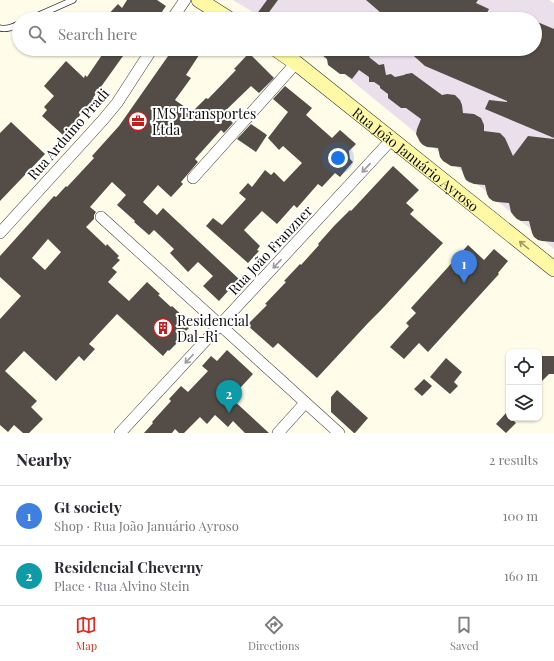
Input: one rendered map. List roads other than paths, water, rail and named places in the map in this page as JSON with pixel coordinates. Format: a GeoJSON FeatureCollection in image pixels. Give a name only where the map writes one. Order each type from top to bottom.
{"type":"FeatureCollection","features":[{"type":"Feature","properties":{"kind":"main road"},"geometry":{"type":"LineString","coordinates":[[199,0],[219,12]]}},
{"type":"Feature","properties":{"kind":"main road","name":"Rua João Januário Ayroso"},"geometry":{"type":"LineString","coordinates":[[286,56],[554,269]]}},
{"type":"Feature","properties":{"kind":"street"},"geometry":{"type":"LineString","coordinates":[[176,12],[184,0]]}},
{"type":"Feature","properties":{"kind":"street","name":"Rua Arduino Pradi"},"geometry":{"type":"LineString","coordinates":[[0,233],[102,121],[147,56]]}},
{"type":"Feature","properties":{"kind":"street"},"geometry":{"type":"LineString","coordinates":[[193,178],[296,63]]}},
{"type":"Feature","properties":{"kind":"street","name":"Rua João Franzner"},"geometry":{"type":"LineString","coordinates":[[120,433],[392,139]]}},
{"type":"Feature","properties":{"kind":"street"},"geometry":{"type":"LineString","coordinates":[[101,217],[339,433]]}},
{"type":"Feature","properties":{"kind":"street"},"geometry":{"type":"LineString","coordinates":[[278,433],[305,403]]}},
{"type":"Feature","properties":{"kind":"lane"},"geometry":{"type":"LineString","coordinates":[[46,12],[73,0]]}},
{"type":"Feature","properties":{"kind":"lane"},"geometry":{"type":"LineString","coordinates":[[0,28],[12,27]]}},
{"type":"Feature","properties":{"kind":"place","name":"JMS Transportes Ltda"},"geometry":{"type":"Point","coordinates":[138,121]}},
{"type":"Feature","properties":{"kind":"place","name":"Gt society"},"geometry":{"type":"Point","coordinates":[464,283]}},
{"type":"Feature","properties":{"kind":"place","name":"Residencial Dal-Ri"},"geometry":{"type":"Point","coordinates":[163,328]}},
{"type":"Feature","properties":{"kind":"place","name":"Residencial Cheverny"},"geometry":{"type":"Point","coordinates":[229,413]}}]}
